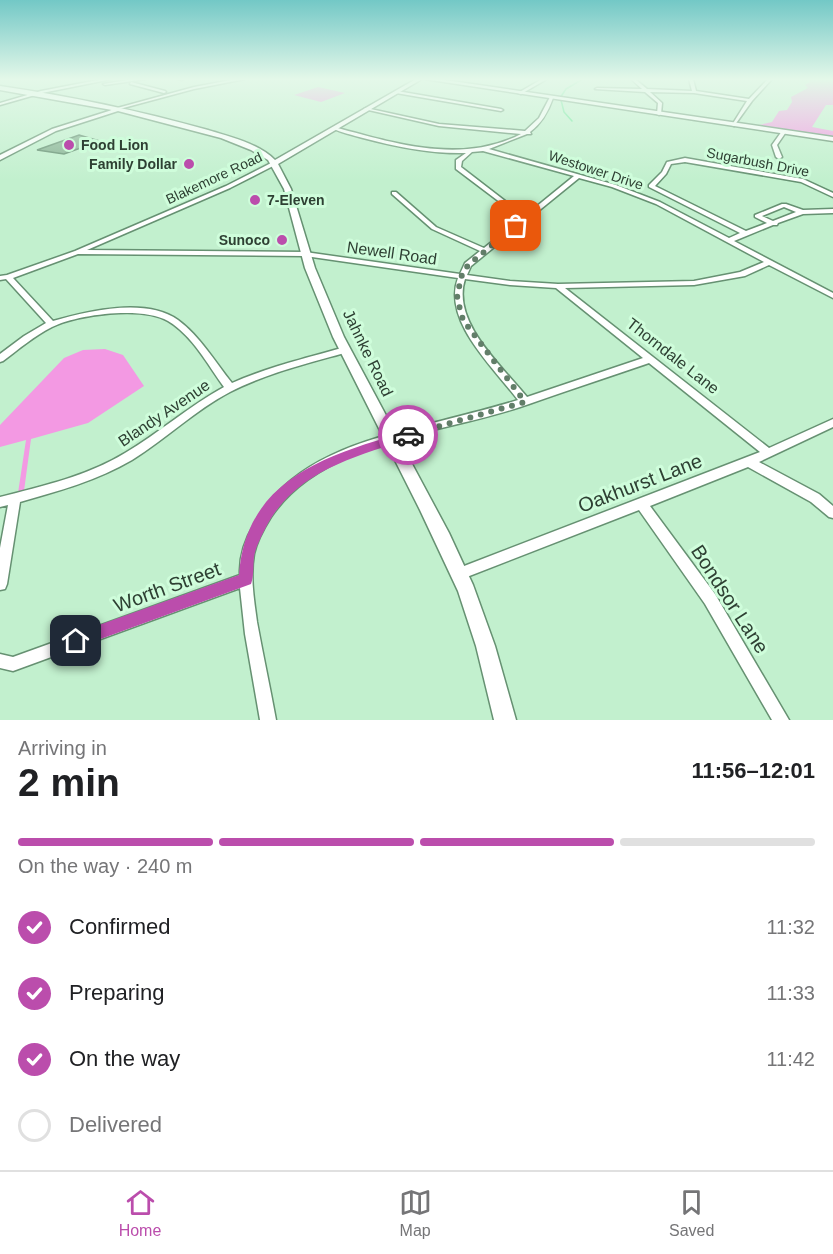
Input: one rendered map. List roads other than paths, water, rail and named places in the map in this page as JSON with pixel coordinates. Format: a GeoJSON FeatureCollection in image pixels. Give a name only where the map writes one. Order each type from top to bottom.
{"type":"FeatureCollection","features":[{"type":"Feature","properties":{"kind":"street"},"geometry":{"type":"LineString","coordinates":[[0,153],[44,131],[105,113]]}},
{"type":"Feature","properties":{"kind":"street"},"geometry":{"type":"LineString","coordinates":[[0,158],[48,133],[105,113]]}},
{"type":"Feature","properties":{"kind":"street"},"geometry":{"type":"LineString","coordinates":[[116,113],[220,140],[273,164]]}},
{"type":"Feature","properties":{"kind":"street","name":"Blakemore Road"},"geometry":{"type":"LineString","coordinates":[[4,278],[78,252],[228,187],[273,164],[361,113]]}},
{"type":"Feature","properties":{"kind":"street"},"geometry":{"type":"LineString","coordinates":[[379,113],[439,125],[529,133]]}},
{"type":"Feature","properties":{"kind":"street"},"geometry":{"type":"LineString","coordinates":[[531,213],[507,205],[458,168],[459,160],[470,153],[529,133],[547,113]]}},
{"type":"Feature","properties":{"kind":"street"},"geometry":{"type":"LineString","coordinates":[[650,113],[833,140]]}},
{"type":"Feature","properties":{"kind":"street"},"geometry":{"type":"LineString","coordinates":[[734,125],[742,113]]}},
{"type":"Feature","properties":{"kind":"street"},"geometry":{"type":"LineString","coordinates":[[334,128],[389,144],[470,153]]}},
{"type":"Feature","properties":{"kind":"street"},"geometry":{"type":"LineString","coordinates":[[779,157],[774,145],[784,132]]}},
{"type":"Feature","properties":{"kind":"street","name":"Westower Drive"},"geometry":{"type":"LineString","coordinates":[[483,149],[579,176],[658,203],[833,296]]}},
{"type":"Feature","properties":{"kind":"street","name":"Sugarbush Drive"},"geometry":{"type":"LineString","coordinates":[[673,197],[651,188],[669,163],[676,161],[803,181],[833,195]]}},
{"type":"Feature","properties":{"kind":"street","name":"Jahnke Road"},"geometry":{"type":"LineString","coordinates":[[273,164],[285,182],[316,286],[345,350],[459,574],[489,655],[505,720]]}},
{"type":"Feature","properties":{"kind":"street"},"geometry":{"type":"LineString","coordinates":[[525,402],[463,320],[457,298],[461,277],[468,265],[579,176]]}},
{"type":"Feature","properties":{"kind":"street"},"geometry":{"type":"LineString","coordinates":[[394,193],[434,228],[485,251]]}},
{"type":"Feature","properties":{"kind":"street"},"geometry":{"type":"LineString","coordinates":[[658,203],[673,197],[747,234]]}},
{"type":"Feature","properties":{"kind":"street"},"geometry":{"type":"LineString","coordinates":[[775,224],[757,216],[784,205],[802,212]]}},
{"type":"Feature","properties":{"kind":"street"},"geometry":{"type":"LineString","coordinates":[[729,240],[802,212],[833,211]]}},
{"type":"Feature","properties":{"kind":"street","name":"Newell Road"},"geometry":{"type":"LineString","coordinates":[[78,252],[305,254],[461,277],[558,286],[694,283],[742,274],[770,262]]}},
{"type":"Feature","properties":{"kind":"street"},"geometry":{"type":"LineString","coordinates":[[4,278],[51,324]]}},
{"type":"Feature","properties":{"kind":"street","name":"Thorndale Lane"},"geometry":{"type":"LineString","coordinates":[[558,286],[767,452]]}},
{"type":"Feature","properties":{"kind":"street"},"geometry":{"type":"LineString","coordinates":[[0,359],[51,324],[103,312],[152,314],[170,318],[186,333],[230,388]]}},
{"type":"Feature","properties":{"kind":"street","name":"Blandy Avenue"},"geometry":{"type":"LineString","coordinates":[[0,502],[111,466],[230,388],[264,373],[345,350]]}},
{"type":"Feature","properties":{"kind":"street"},"geometry":{"type":"LineString","coordinates":[[268,720],[246,579],[247,554],[259,527],[277,498],[303,477],[334,459],[391,440],[525,402],[651,359]]}},
{"type":"Feature","properties":{"kind":"street","name":"Oakhurst Lane"},"geometry":{"type":"LineString","coordinates":[[459,574],[749,462],[833,423]]}},
{"type":"Feature","properties":{"kind":"street"},"geometry":{"type":"LineString","coordinates":[[749,462],[815,498],[833,513]]}},
{"type":"Feature","properties":{"kind":"street"},"geometry":{"type":"LineString","coordinates":[[0,584],[15,498]]}},
{"type":"Feature","properties":{"kind":"street","name":"Bondsor Lane"},"geometry":{"type":"LineString","coordinates":[[641,503],[710,599],[781,720]]}},
{"type":"Feature","properties":{"kind":"street","name":"Worth Street"},"geometry":{"type":"LineString","coordinates":[[0,661],[13,663],[246,579]]}},
{"type":"Feature","properties":{"kind":"waterway"},"geometry":{"type":"LineString","coordinates":[[565,113],[572,121]]}},
{"type":"Feature","properties":{"kind":"place","name":"Food Lion"},"geometry":{"type":"Point","coordinates":[69,145]}},
{"type":"Feature","properties":{"kind":"place","name":"Family Dollar"},"geometry":{"type":"Point","coordinates":[189,164]}},
{"type":"Feature","properties":{"kind":"place","name":"7-Eleven"},"geometry":{"type":"Point","coordinates":[255,200]}},
{"type":"Feature","properties":{"kind":"place","name":"Sunoco"},"geometry":{"type":"Point","coordinates":[282,240]}}]}
